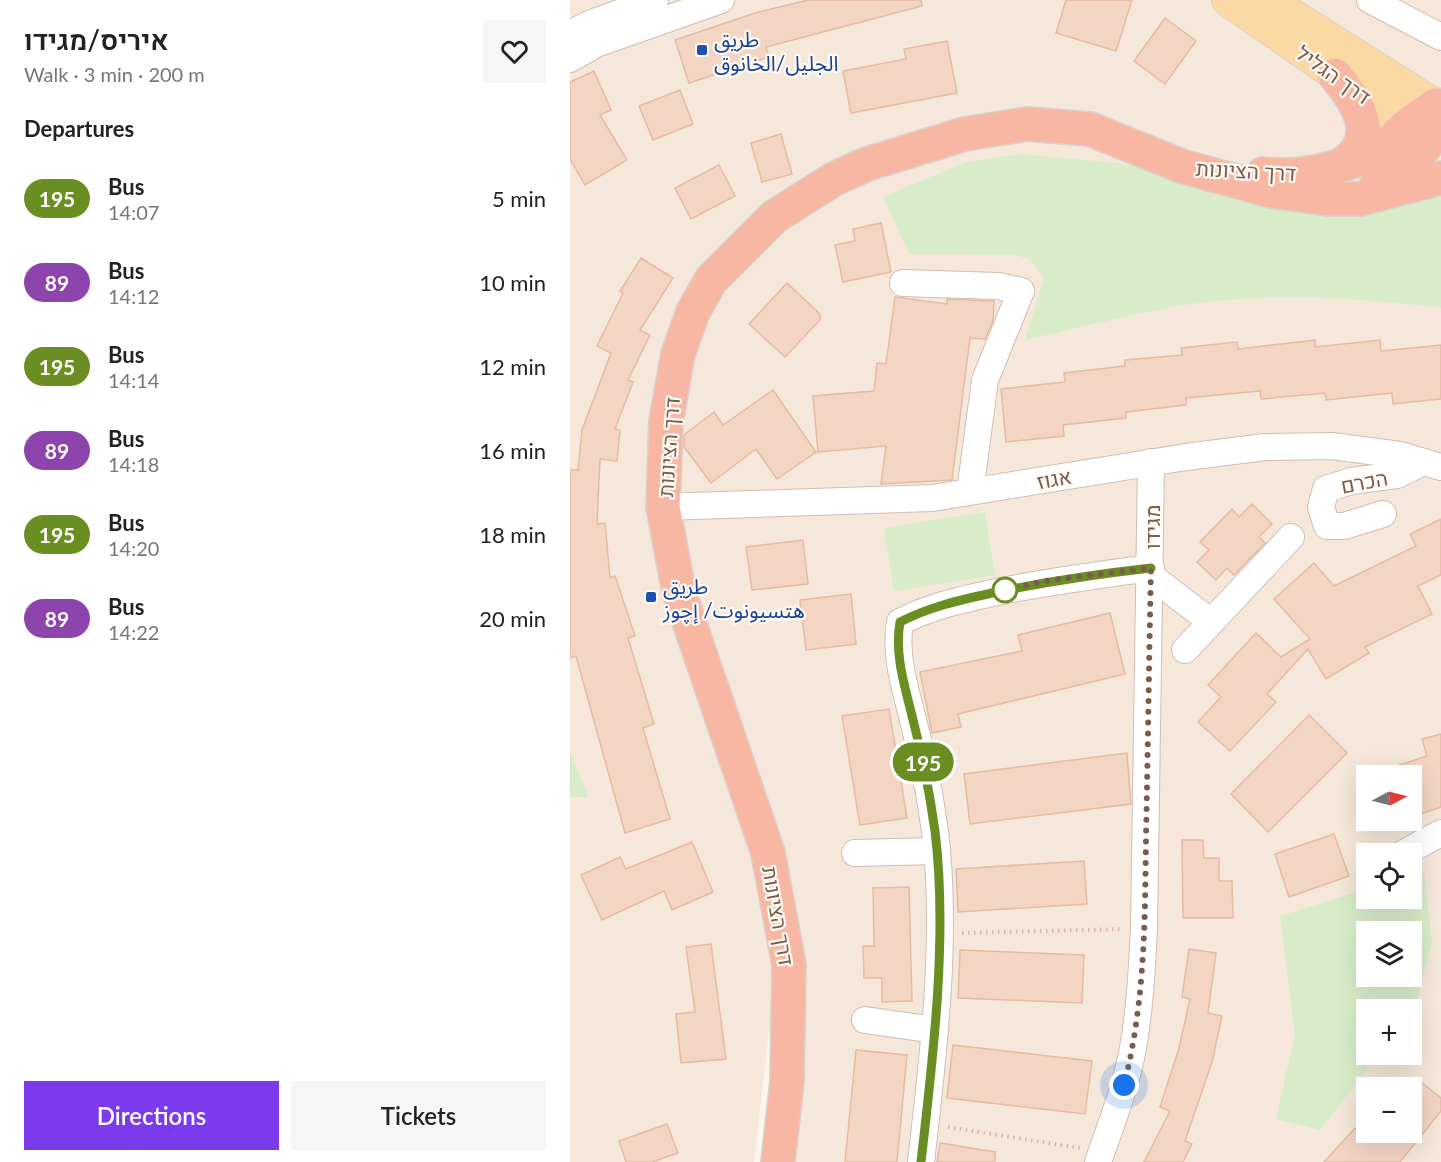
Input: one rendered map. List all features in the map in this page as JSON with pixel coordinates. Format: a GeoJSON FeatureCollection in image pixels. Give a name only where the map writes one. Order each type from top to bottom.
{"type":"FeatureCollection","features":[{"type":"Feature","properties":{"kind":"highway"},"geometry":{"type":"LineString","coordinates":[[1335,75],[1360,110],[1364,131],[1360,149],[1343,164]]}},
{"type":"Feature","properties":{"kind":"highway","name":"דרך הציונות"},"geometry":{"type":"LineString","coordinates":[[1181,166],[1281,176],[1314,172],[1343,164],[1392,140],[1426,137],[1438,107]]}},
{"type":"Feature","properties":{"kind":"highway","name":"דרך הציונות"},"geometry":{"type":"LineString","coordinates":[[778,1162],[787,1081],[789,964],[765,843],[679,592],[663,507],[666,421],[678,354],[693,312],[711,280],[774,217],[804,196],[867,164],[965,134],[1027,124],[1090,129],[1181,166],[1271,191],[1328,199],[1360,199],[1441,178]]}},
{"type":"Feature","properties":{"kind":"highway"},"geometry":{"type":"LineString","coordinates":[[1328,199],[1377,185],[1398,174],[1411,164],[1426,137]]}},
{"type":"Feature","properties":{"kind":"main road","name":"דרך הגליל"},"geometry":{"type":"LineString","coordinates":[[1228,0],[1426,137]]}},
{"type":"Feature","properties":{"kind":"main road","name":"דרך הגליל"},"geometry":{"type":"LineString","coordinates":[[1268,0],[1438,107]]}},
{"type":"Feature","properties":{"kind":"street"},"geometry":{"type":"LineString","coordinates":[[570,34],[589,24],[655,0]]}},
{"type":"Feature","properties":{"kind":"street"},"geometry":{"type":"LineString","coordinates":[[570,59],[596,44],[721,0]]}},
{"type":"Feature","properties":{"kind":"street"},"geometry":{"type":"LineString","coordinates":[[1370,0],[1441,37]]}},
{"type":"Feature","properties":{"kind":"street"},"geometry":{"type":"LineString","coordinates":[[903,283],[998,286],[1021,291],[986,380],[979,412],[970,492]]}},
{"type":"Feature","properties":{"kind":"street","name":"אגוז"},"geometry":{"type":"LineString","coordinates":[[663,507],[932,498],[1151,462],[1265,447],[1332,446],[1400,455],[1432,464]]}},
{"type":"Feature","properties":{"kind":"street","name":"מגידו"},"geometry":{"type":"LineString","coordinates":[[1100,1157],[1120,1103],[1133,1049],[1140,1002],[1144,928],[1151,462]]}},
{"type":"Feature","properties":{"kind":"street","name":"הכרם"},"geometry":{"type":"LineString","coordinates":[[1383,514],[1344,526],[1328,526],[1322,507],[1326,489],[1351,481],[1397,475],[1432,464]]}},
{"type":"Feature","properties":{"kind":"street"},"geometry":{"type":"LineString","coordinates":[[1185,650],[1291,537]]}},
{"type":"Feature","properties":{"kind":"street"},"geometry":{"type":"LineString","coordinates":[[921,1162],[935,1030],[938,934],[936,851],[921,751],[896,646],[900,622],[917,613],[953,602],[1051,580],[1151,572],[1211,622]]}},
{"type":"Feature","properties":{"kind":"street"},"geometry":{"type":"LineString","coordinates":[[1422,843],[1441,833]]}},
{"type":"Feature","properties":{"kind":"street"},"geometry":{"type":"LineString","coordinates":[[855,853],[936,851]]}},
{"type":"Feature","properties":{"kind":"street"},"geometry":{"type":"LineString","coordinates":[[865,1020],[935,1030]]}},
{"type":"Feature","properties":{"kind":"path"},"geometry":{"type":"LineString","coordinates":[[938,934],[1144,928]]}},
{"type":"Feature","properties":{"kind":"path"},"geometry":{"type":"LineString","coordinates":[[926,1124],[1100,1157]]}},
{"type":"Feature","properties":{"kind":"shaded area"},"geometry":{"type":"Polygon","coordinates":[[[570,0],[1441,0],[1441,1162],[783,1162],[778,956],[754,1162],[570,1162],[570,0]]]}},
{"type":"Feature","properties":{"kind":"green space"},"geometry":{"type":"Polygon","coordinates":[[[1022,154],[1149,166],[1255,187],[1441,180],[1441,308],[1341,299],[1239,299],[1173,307],[1025,340],[1044,279],[1030,259],[1014,255],[909,254],[883,197],[966,162],[1022,154]]]}},
{"type":"Feature","properties":{"kind":"green space"},"geometry":{"type":"Polygon","coordinates":[[[985,512],[995,575],[894,591],[884,528],[985,512]]]}},
{"type":"Feature","properties":{"kind":"green space"},"geometry":{"type":"Polygon","coordinates":[[[570,750],[588,797],[570,797],[570,750]]]}},
{"type":"Feature","properties":{"kind":"green space"},"geometry":{"type":"Polygon","coordinates":[[[1422,872],[1424,872],[1432,942],[1422,979],[1422,921],[1356,921],[1356,987],[1420,987],[1417,999],[1356,999],[1356,1065],[1370,1065],[1361,1077],[1356,1077],[1356,1083],[1320,1130],[1276,1119],[1295,1034],[1280,916],[1356,892],[1356,909],[1422,909],[1422,872]]]}},
{"type":"Feature","properties":{"kind":"building"},"geometry":{"type":"Polygon","coordinates":[[[808,0],[921,0],[922,6],[766,47],[769,57],[689,83],[675,40],[755,13],[808,0]]]}},
{"type":"Feature","properties":{"kind":"building"},"geometry":{"type":"Polygon","coordinates":[[[1066,0],[1132,0],[1116,51],[1056,33],[1066,0]]]}},
{"type":"Feature","properties":{"kind":"building"},"geometry":{"type":"Polygon","coordinates":[[[1165,18],[1196,41],[1165,84],[1134,61],[1165,18]]]}},
{"type":"Feature","properties":{"kind":"building"},"geometry":{"type":"Polygon","coordinates":[[[947,41],[957,93],[851,113],[843,71],[906,59],[904,49],[947,41]]]}},
{"type":"Feature","properties":{"kind":"building"},"geometry":{"type":"Polygon","coordinates":[[[594,71],[611,110],[600,115],[627,160],[585,185],[570,159],[570,82],[594,71]]]}},
{"type":"Feature","properties":{"kind":"building"},"geometry":{"type":"Polygon","coordinates":[[[680,90],[693,124],[653,140],[639,106],[680,90]]]}},
{"type":"Feature","properties":{"kind":"building"},"geometry":{"type":"Polygon","coordinates":[[[781,134],[792,174],[762,182],[751,143],[781,134]]]}},
{"type":"Feature","properties":{"kind":"building"},"geometry":{"type":"Polygon","coordinates":[[[719,165],[735,196],[691,219],[675,188],[719,165]]]}},
{"type":"Feature","properties":{"kind":"building"},"geometry":{"type":"Polygon","coordinates":[[[881,223],[891,272],[843,282],[835,245],[855,241],[853,229],[881,223]]]}},
{"type":"Feature","properties":{"kind":"building"},"geometry":{"type":"Polygon","coordinates":[[[641,258],[673,278],[640,330],[650,335],[628,380],[633,382],[615,429],[620,430],[617,461],[600,459],[597,524],[605,523],[610,578],[615,576],[635,636],[628,638],[654,724],[643,728],[670,819],[625,833],[576,656],[570,658],[570,470],[578,470],[582,430],[611,353],[597,346],[623,293],[620,291],[641,258]]]}},
{"type":"Feature","properties":{"kind":"building"},"geometry":{"type":"Polygon","coordinates":[[[787,283],[820,314],[820,320],[785,357],[749,324],[787,283]]]}},
{"type":"Feature","properties":{"kind":"building"},"geometry":{"type":"Polygon","coordinates":[[[895,297],[947,304],[947,299],[994,301],[993,321],[985,339],[970,338],[952,480],[881,484],[886,446],[818,452],[813,396],[874,391],[877,363],[886,364],[895,297]]]}},
{"type":"Feature","properties":{"kind":"building"},"geometry":{"type":"Polygon","coordinates":[[[1315,340],[1315,347],[1380,340],[1381,351],[1441,345],[1441,399],[1393,404],[1392,393],[1326,400],[1325,393],[1261,399],[1260,391],[1186,398],[1186,405],[1126,412],[1126,418],[1063,425],[1064,436],[1006,442],[1001,389],[1065,382],[1064,373],[1125,366],[1125,360],[1182,355],[1181,348],[1237,342],[1238,349],[1315,340]]]}},
{"type":"Feature","properties":{"kind":"building"},"geometry":{"type":"Polygon","coordinates":[[[773,390],[816,452],[777,479],[756,449],[711,483],[684,447],[684,435],[714,412],[723,425],[773,390]]]}},
{"type":"Feature","properties":{"kind":"building"},"geometry":{"type":"Polygon","coordinates":[[[1252,504],[1272,524],[1259,537],[1265,543],[1234,575],[1227,568],[1216,580],[1197,562],[1209,550],[1200,542],[1232,509],[1239,517],[1252,504]]]}},
{"type":"Feature","properties":{"kind":"building"},"geometry":{"type":"Polygon","coordinates":[[[1441,519],[1441,575],[1418,586],[1432,614],[1365,647],[1369,653],[1326,679],[1308,649],[1267,694],[1276,702],[1230,751],[1198,722],[1221,697],[1208,685],[1256,633],[1281,657],[1310,639],[1274,599],[1314,563],[1334,586],[1416,546],[1410,534],[1441,519]]]}},
{"type":"Feature","properties":{"kind":"building"},"geometry":{"type":"Polygon","coordinates":[[[803,540],[808,584],[752,590],[746,547],[803,540]]]}},
{"type":"Feature","properties":{"kind":"building"},"geometry":{"type":"Polygon","coordinates":[[[851,594],[856,644],[806,650],[800,600],[851,594]]]}},
{"type":"Feature","properties":{"kind":"building"},"geometry":{"type":"Polygon","coordinates":[[[1110,613],[1125,674],[958,714],[961,727],[932,733],[920,672],[1022,651],[1018,635],[1110,613]]]}},
{"type":"Feature","properties":{"kind":"building"},"geometry":{"type":"Polygon","coordinates":[[[889,709],[907,818],[860,825],[842,716],[889,709]]]}},
{"type":"Feature","properties":{"kind":"building"},"geometry":{"type":"Polygon","coordinates":[[[1309,715],[1347,753],[1268,832],[1231,794],[1309,715]]]}},
{"type":"Feature","properties":{"kind":"building"},"geometry":{"type":"Polygon","coordinates":[[[1441,734],[1441,807],[1422,814],[1422,765],[1399,765],[1427,756],[1422,739],[1441,734]]]}},
{"type":"Feature","properties":{"kind":"building"},"geometry":{"type":"Polygon","coordinates":[[[1127,753],[1131,804],[970,824],[964,774],[1127,753]]]}},
{"type":"Feature","properties":{"kind":"building"},"geometry":{"type":"Polygon","coordinates":[[[1334,834],[1349,876],[1289,897],[1275,854],[1334,834]]]}},
{"type":"Feature","properties":{"kind":"building"},"geometry":{"type":"Polygon","coordinates":[[[1182,840],[1203,840],[1204,858],[1219,858],[1219,881],[1232,881],[1233,918],[1183,918],[1182,840]]]}},
{"type":"Feature","properties":{"kind":"building"},"geometry":{"type":"Polygon","coordinates":[[[692,842],[713,892],[672,910],[664,891],[602,920],[581,875],[620,857],[626,869],[692,842]]]}},
{"type":"Feature","properties":{"kind":"building"},"geometry":{"type":"Polygon","coordinates":[[[1084,861],[1087,904],[958,912],[956,869],[1084,861]]]}},
{"type":"Feature","properties":{"kind":"building"},"geometry":{"type":"Polygon","coordinates":[[[909,887],[912,1001],[882,1002],[882,978],[864,978],[863,946],[874,946],[873,888],[909,887]]]}},
{"type":"Feature","properties":{"kind":"building"},"geometry":{"type":"Polygon","coordinates":[[[711,944],[726,1059],[681,1063],[676,1014],[695,1012],[686,947],[711,944]]]}},
{"type":"Feature","properties":{"kind":"building"},"geometry":{"type":"Polygon","coordinates":[[[1189,949],[1216,953],[1208,1013],[1222,1016],[1212,1062],[1185,1141],[1192,1144],[1183,1162],[1144,1162],[1170,1111],[1160,1107],[1179,1048],[1190,999],[1182,997],[1189,949]]]}},
{"type":"Feature","properties":{"kind":"building"},"geometry":{"type":"Polygon","coordinates":[[[960,950],[1084,955],[1082,1003],[958,998],[960,950]]]}},
{"type":"Feature","properties":{"kind":"building"},"geometry":{"type":"Polygon","coordinates":[[[953,1045],[1092,1061],[1085,1114],[947,1098],[953,1045]]]}},
{"type":"Feature","properties":{"kind":"building"},"geometry":{"type":"Polygon","coordinates":[[[856,1050],[907,1055],[897,1162],[845,1162],[856,1050]]]}},
{"type":"Feature","properties":{"kind":"building"},"geometry":{"type":"Polygon","coordinates":[[[1422,1083],[1441,1098],[1441,1111],[1422,1135],[1422,1083]]]}},
{"type":"Feature","properties":{"kind":"building"},"geometry":{"type":"Polygon","coordinates":[[[667,1124],[678,1153],[652,1162],[626,1162],[619,1141],[667,1124]]]}},
{"type":"Feature","properties":{"kind":"building"},"geometry":{"type":"Polygon","coordinates":[[[1355,1128],[1356,1143],[1415,1143],[1400,1162],[1324,1162],[1355,1128]]]}},
{"type":"Feature","properties":{"kind":"building"},"geometry":{"type":"Polygon","coordinates":[[[940,1143],[995,1152],[995,1162],[937,1162],[940,1143]]]}},
{"type":"Feature","properties":{"kind":"bus line","name":"195"},"geometry":{"type":"LineString","coordinates":[[921,1162],[932,1070],[937,983],[938,904],[935,832],[921,751],[896,646],[900,622],[917,613],[953,602],[1051,580],[1151,568]]}},
{"type":"Feature","properties":{"kind":"place","name":"طريق الجليل/الخانوق"},"geometry":{"type":"Point","coordinates":[702,50]}},
{"type":"Feature","properties":{"kind":"place","name":"طريق هتسيونوت/ إچوز"},"geometry":{"type":"Point","coordinates":[651,597]}},
{"type":"Feature","properties":{"kind":"route"},"geometry":{"type":"LineString","coordinates":[[1005,590],[1051,580],[1151,568],[1144,928],[1140,1002],[1133,1049],[1124,1085]]}}]}
